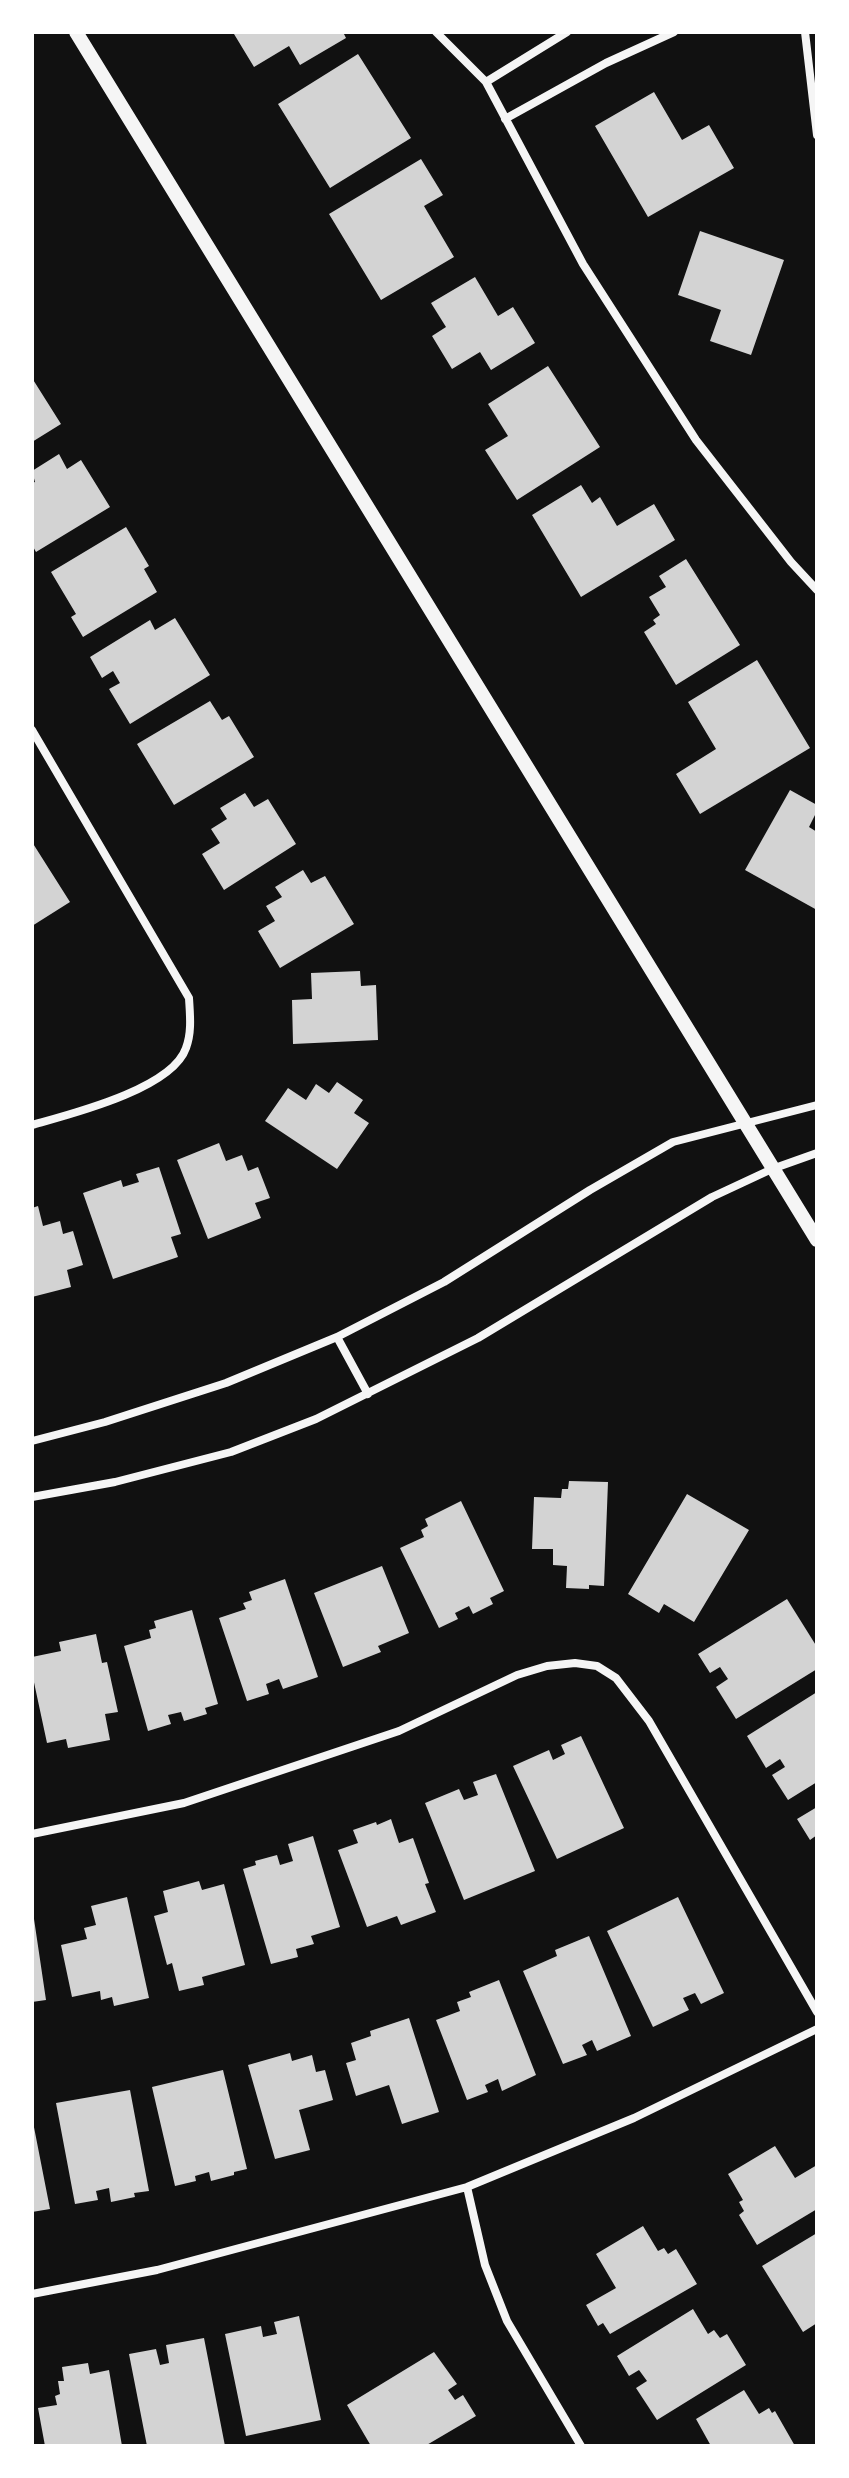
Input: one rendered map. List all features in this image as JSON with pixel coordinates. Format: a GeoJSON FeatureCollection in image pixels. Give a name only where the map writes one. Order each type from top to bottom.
{"type":"FeatureCollection","features":[{"type":"Feature","properties":{"kind":"street"},"geometry":{"type":"LineString","coordinates":[[76,32],[817,1240]]}},
{"type":"Feature","properties":{"kind":"street"},"geometry":{"type":"LineString","coordinates":[[436,32],[486,82],[583,264],[696,440],[791,562],[817,590]]}},
{"type":"Feature","properties":{"kind":"street"},"geometry":{"type":"LineString","coordinates":[[486,82],[567,32]]}},
{"type":"Feature","properties":{"kind":"street"},"geometry":{"type":"LineString","coordinates":[[505,119],[606,63],[674,32]]}},
{"type":"Feature","properties":{"kind":"street"},"geometry":{"type":"LineString","coordinates":[[805,32],[817,135]]}},
{"type":"Feature","properties":{"kind":"street"},"geometry":{"type":"LineString","coordinates":[[32,733],[189,998],[191,1023],[186,1051],[165,1073],[134,1092],[32,1125]]}},
{"type":"Feature","properties":{"kind":"street"},"geometry":{"type":"LineString","coordinates":[[32,1441],[105,1422],[226,1383],[337,1337],[444,1282],[673,1142],[817,1105]]}},
{"type":"Feature","properties":{"kind":"street"},"geometry":{"type":"LineString","coordinates":[[32,1497],[115,1482],[231,1452],[316,1419],[478,1338],[708,1199],[772,1169],[817,1153]]}},
{"type":"Feature","properties":{"kind":"street"},"geometry":{"type":"LineString","coordinates":[[337,1337],[368,1394]]}},
{"type":"Feature","properties":{"kind":"street"},"geometry":{"type":"LineString","coordinates":[[32,1834],[184,1803],[399,1731],[517,1675],[547,1666],[575,1663],[597,1666],[616,1678],[649,1721],[817,2012]]}},
{"type":"Feature","properties":{"kind":"street"},"geometry":{"type":"LineString","coordinates":[[32,2294],[157,2270],[467,2187],[634,2118],[817,2029]]}},
{"type":"Feature","properties":{"kind":"street"},"geometry":{"type":"LineString","coordinates":[[467,2187],[485,2265],[507,2321],[581,2446]]}},
{"type":"Feature","properties":{"kind":"building"},"geometry":{"type":"Polygon","coordinates":[[[343,32],[346,38],[300,65],[289,46],[254,67],[234,34],[343,32]]]}},
{"type":"Feature","properties":{"kind":"building"},"geometry":{"type":"Polygon","coordinates":[[[358,54],[411,138],[330,188],[278,104],[358,54]]]}},
{"type":"Feature","properties":{"kind":"building"},"geometry":{"type":"Polygon","coordinates":[[[654,92],[682,140],[709,125],[734,168],[648,217],[595,126],[654,92]]]}},
{"type":"Feature","properties":{"kind":"building"},"geometry":{"type":"Polygon","coordinates":[[[421,159],[443,195],[424,206],[454,257],[381,300],[329,214],[421,159]]]}},
{"type":"Feature","properties":{"kind":"building"},"geometry":{"type":"Polygon","coordinates":[[[700,231],[784,260],[751,355],[710,341],[721,310],[678,295],[700,231]]]}},
{"type":"Feature","properties":{"kind":"building"},"geometry":{"type":"Polygon","coordinates":[[[475,277],[498,316],[513,307],[535,343],[491,370],[480,352],[452,369],[432,336],[446,327],[431,303],[475,277]]]}},
{"type":"Feature","properties":{"kind":"building"},"geometry":{"type":"Polygon","coordinates":[[[548,366],[600,447],[517,500],[485,450],[508,436],[488,404],[548,366]]]}},
{"type":"Feature","properties":{"kind":"building"},"geometry":{"type":"Polygon","coordinates":[[[32,378],[61,424],[32,442],[32,378]]]}},
{"type":"Feature","properties":{"kind":"building"},"geometry":{"type":"Polygon","coordinates":[[[59,454],[67,469],[81,460],[110,507],[36,552],[32,545],[32,483],[35,482],[32,471],[59,454]]]}},
{"type":"Feature","properties":{"kind":"building"},"geometry":{"type":"Polygon","coordinates":[[[581,485],[592,503],[600,497],[617,526],[654,504],[675,540],[581,597],[532,515],[581,485]]]}},
{"type":"Feature","properties":{"kind":"building"},"geometry":{"type":"Polygon","coordinates":[[[126,527],[149,566],[144,569],[157,592],[83,637],[71,617],[76,614],[51,572],[126,527]]]}},
{"type":"Feature","properties":{"kind":"building"},"geometry":{"type":"Polygon","coordinates":[[[686,559],[740,645],[676,685],[644,632],[656,624],[653,620],[660,615],[649,597],[666,587],[659,576],[686,559]]]}},
{"type":"Feature","properties":{"kind":"building"},"geometry":{"type":"Polygon","coordinates":[[[175,618],[210,675],[130,724],[109,689],[120,683],[113,671],[102,678],[90,657],[150,620],[155,630],[175,618]]]}},
{"type":"Feature","properties":{"kind":"building"},"geometry":{"type":"Polygon","coordinates":[[[757,660],[810,748],[700,814],[676,774],[716,749],[688,702],[757,660]]]}},
{"type":"Feature","properties":{"kind":"building"},"geometry":{"type":"Polygon","coordinates":[[[210,701],[222,720],[229,716],[254,757],[174,805],[137,744],[210,701]]]}},
{"type":"Feature","properties":{"kind":"building"},"geometry":{"type":"Polygon","coordinates":[[[790,790],[817,805],[809,827],[817,832],[817,910],[745,870],[790,790]]]}},
{"type":"Feature","properties":{"kind":"building"},"geometry":{"type":"Polygon","coordinates":[[[245,793],[254,807],[268,799],[296,844],[224,890],[202,854],[220,843],[211,829],[227,819],[220,808],[245,793]]]}},
{"type":"Feature","properties":{"kind":"building"},"geometry":{"type":"Polygon","coordinates":[[[32,842],[70,902],[32,926],[32,842]]]}},
{"type":"Feature","properties":{"kind":"building"},"geometry":{"type":"Polygon","coordinates":[[[303,870],[311,883],[325,876],[354,924],[280,968],[258,931],[275,921],[266,906],[282,897],[275,887],[303,870]]]}},
{"type":"Feature","properties":{"kind":"building"},"geometry":{"type":"Polygon","coordinates":[[[360,971],[361,986],[376,985],[378,1040],[293,1044],[292,1000],[312,999],[311,973],[360,971]]]}},
{"type":"Feature","properties":{"kind":"building"},"geometry":{"type":"Polygon","coordinates":[[[337,1082],[363,1100],[354,1113],[369,1123],[337,1169],[265,1121],[288,1088],[306,1100],[316,1084],[329,1093],[337,1082]]]}},
{"type":"Feature","properties":{"kind":"building"},"geometry":{"type":"Polygon","coordinates":[[[219,1143],[226,1161],[242,1155],[248,1171],[258,1167],[270,1198],[255,1203],[261,1218],[208,1239],[177,1160],[219,1143]]]}},
{"type":"Feature","properties":{"kind":"building"},"geometry":{"type":"Polygon","coordinates":[[[159,1167],[181,1234],[171,1237],[178,1257],[113,1279],[83,1193],[121,1180],[123,1187],[139,1182],[136,1174],[159,1167]]]}},
{"type":"Feature","properties":{"kind":"building"},"geometry":{"type":"Polygon","coordinates":[[[38,1206],[43,1226],[60,1221],[63,1234],[73,1231],[83,1265],[67,1270],[71,1287],[32,1297],[32,1208],[38,1206]]]}},
{"type":"Feature","properties":{"kind":"building"},"geometry":{"type":"Polygon","coordinates":[[[569,1481],[608,1482],[604,1586],[566,1588],[567,1566],[553,1565],[553,1549],[532,1549],[534,1497],[561,1498],[562,1489],[568,1489],[569,1481]]]}},
{"type":"Feature","properties":{"kind":"building"},"geometry":{"type":"Polygon","coordinates":[[[687,1494],[749,1530],[694,1622],[664,1604],[659,1613],[628,1594],[687,1494]]]}},
{"type":"Feature","properties":{"kind":"building"},"geometry":{"type":"Polygon","coordinates":[[[461,1501],[504,1591],[490,1598],[493,1604],[473,1614],[469,1606],[455,1613],[458,1619],[439,1628],[400,1548],[424,1537],[421,1530],[428,1526],[425,1519],[461,1501]]]}},
{"type":"Feature","properties":{"kind":"building"},"geometry":{"type":"Polygon","coordinates":[[[382,1566],[409,1633],[378,1646],[381,1652],[343,1667],[314,1593],[382,1566]]]}},
{"type":"Feature","properties":{"kind":"building"},"geometry":{"type":"Polygon","coordinates":[[[285,1579],[318,1677],[283,1689],[279,1679],[266,1684],[269,1694],[247,1701],[219,1618],[246,1609],[243,1603],[252,1600],[249,1592],[285,1579]]]}},
{"type":"Feature","properties":{"kind":"building"},"geometry":{"type":"Polygon","coordinates":[[[787,1599],[817,1647],[817,1669],[736,1719],[716,1687],[728,1679],[720,1667],[710,1673],[698,1654],[787,1599]]]}},
{"type":"Feature","properties":{"kind":"building"},"geometry":{"type":"Polygon","coordinates":[[[192,1610],[218,1704],[205,1708],[207,1714],[184,1721],[181,1712],[168,1715],[171,1724],[148,1731],[124,1646],[151,1638],[149,1630],[156,1628],[154,1621],[192,1610]]]}},
{"type":"Feature","properties":{"kind":"building"},"geometry":{"type":"Polygon","coordinates":[[[96,1634],[102,1663],[107,1662],[118,1712],[105,1714],[110,1740],[68,1748],[66,1739],[47,1743],[32,1673],[32,1657],[61,1651],[59,1642],[96,1634]]]}},
{"type":"Feature","properties":{"kind":"building"},"geometry":{"type":"Polygon","coordinates":[[[817,1692],[817,1782],[788,1800],[772,1775],[785,1767],[780,1759],[766,1768],[747,1736],[817,1692]]]}},
{"type":"Feature","properties":{"kind":"building"},"geometry":{"type":"Polygon","coordinates":[[[581,1736],[624,1828],[557,1859],[513,1766],[549,1750],[553,1760],[565,1754],[561,1745],[581,1736]]]}},
{"type":"Feature","properties":{"kind":"building"},"geometry":{"type":"Polygon","coordinates":[[[496,1774],[535,1871],[464,1900],[425,1803],[459,1789],[464,1800],[478,1795],[473,1782],[496,1774]]]}},
{"type":"Feature","properties":{"kind":"building"},"geometry":{"type":"Polygon","coordinates":[[[817,1807],[817,1835],[810,1840],[797,1819],[817,1807]]]}},
{"type":"Feature","properties":{"kind":"building"},"geometry":{"type":"Polygon","coordinates":[[[391,1819],[399,1843],[413,1838],[436,1912],[401,1925],[397,1916],[367,1927],[338,1850],[358,1843],[353,1830],[391,1819]]]}},
{"type":"Feature","properties":{"kind":"building"},"geometry":{"type":"Polygon","coordinates":[[[313,1836],[340,1927],[311,1936],[314,1944],[296,1949],[298,1957],[271,1964],[243,1869],[256,1865],[255,1861],[277,1855],[280,1865],[293,1861],[288,1844],[313,1836]]]}},
{"type":"Feature","properties":{"kind":"building"},"geometry":{"type":"Polygon","coordinates":[[[199,1881],[202,1890],[224,1884],[245,1965],[202,1977],[204,1985],[179,1991],[172,1963],[167,1965],[154,1916],[168,1912],[163,1891],[199,1881]]]}},
{"type":"Feature","properties":{"kind":"building"},"geometry":{"type":"Polygon","coordinates":[[[127,1897],[149,1998],[114,2006],[112,1997],[101,2000],[100,1991],[72,1997],[61,1945],[87,1939],[84,1928],[96,1925],[91,1906],[127,1897]]]}},
{"type":"Feature","properties":{"kind":"building"},"geometry":{"type":"Polygon","coordinates":[[[678,1897],[724,1993],[701,2004],[695,1993],[683,1998],[689,2010],[653,2027],[607,1931],[678,1897]]]}},
{"type":"Feature","properties":{"kind":"building"},"geometry":{"type":"Polygon","coordinates":[[[32,1919],[46,2000],[32,2002],[32,1919]]]}},
{"type":"Feature","properties":{"kind":"building"},"geometry":{"type":"Polygon","coordinates":[[[589,1936],[631,2036],[597,2051],[592,2040],[582,2045],[587,2055],[563,2064],[523,1971],[557,1956],[555,1950],[589,1936]]]}},
{"type":"Feature","properties":{"kind":"building"},"geometry":{"type":"Polygon","coordinates":[[[499,1980],[536,2075],[502,2091],[498,2079],[485,2085],[488,2092],[467,2100],[436,2020],[460,2011],[457,2002],[471,1997],[469,1992],[499,1980]]]}},
{"type":"Feature","properties":{"kind":"building"},"geometry":{"type":"Polygon","coordinates":[[[409,2018],[439,2112],[402,2124],[389,2085],[356,2096],[346,2063],[356,2060],[351,2043],[371,2036],[370,2031],[409,2018]]]}},
{"type":"Feature","properties":{"kind":"building"},"geometry":{"type":"Polygon","coordinates":[[[290,2053],[292,2061],[312,2055],[316,2072],[325,2070],[333,2100],[299,2110],[310,2150],[275,2159],[248,2065],[290,2053]]]}},
{"type":"Feature","properties":{"kind":"building"},"geometry":{"type":"Polygon","coordinates":[[[223,2070],[247,2169],[211,2181],[209,2172],[195,2176],[196,2181],[175,2186],[152,2087],[223,2070]]]}},
{"type":"Feature","properties":{"kind":"building"},"geometry":{"type":"Polygon","coordinates":[[[130,2090],[149,2191],[111,2202],[109,2188],[96,2191],[98,2200],[75,2204],[56,2103],[130,2090]]]}},
{"type":"Feature","properties":{"kind":"building"},"geometry":{"type":"Polygon","coordinates":[[[32,2117],[50,2209],[32,2212],[32,2117]]]}},
{"type":"Feature","properties":{"kind":"building"},"geometry":{"type":"Polygon","coordinates":[[[775,2146],[795,2178],[817,2165],[817,2209],[757,2245],[739,2215],[744,2211],[739,2202],[743,2200],[728,2174],[775,2146]]]}},
{"type":"Feature","properties":{"kind":"building"},"geometry":{"type":"Polygon","coordinates":[[[643,2226],[658,2251],[664,2248],[668,2254],[676,2249],[697,2284],[610,2334],[603,2323],[598,2326],[586,2305],[616,2288],[596,2254],[643,2226]]]}},
{"type":"Feature","properties":{"kind":"building"},"geometry":{"type":"Polygon","coordinates":[[[817,2233],[817,2323],[803,2332],[762,2266],[817,2233]]]}},
{"type":"Feature","properties":{"kind":"building"},"geometry":{"type":"Polygon","coordinates":[[[693,2309],[708,2334],[714,2330],[720,2338],[727,2334],[746,2365],[657,2420],[636,2388],[647,2381],[639,2370],[629,2376],[617,2356],[693,2309]]]}},
{"type":"Feature","properties":{"kind":"building"},"geometry":{"type":"Polygon","coordinates":[[[299,2316],[321,2420],[246,2436],[225,2334],[261,2326],[263,2337],[277,2334],[274,2322],[299,2316]]]}},
{"type":"Feature","properties":{"kind":"building"},"geometry":{"type":"Polygon","coordinates":[[[204,2338],[225,2446],[147,2446],[129,2354],[156,2349],[160,2365],[169,2363],[166,2345],[204,2338]]]}},
{"type":"Feature","properties":{"kind":"building"},"geometry":{"type":"Polygon","coordinates":[[[434,2352],[457,2384],[448,2390],[455,2400],[463,2395],[476,2416],[425,2446],[371,2446],[347,2405],[434,2352]]]}},
{"type":"Feature","properties":{"kind":"building"},"geometry":{"type":"Polygon","coordinates":[[[88,2363],[90,2374],[109,2370],[122,2446],[45,2446],[38,2408],[57,2405],[55,2396],[60,2394],[58,2381],[64,2381],[62,2367],[88,2363]]]}},
{"type":"Feature","properties":{"kind":"building"},"geometry":{"type":"Polygon","coordinates":[[[744,2390],[759,2414],[769,2408],[772,2413],[775,2411],[795,2446],[711,2446],[696,2419],[744,2390]]]}}]}
